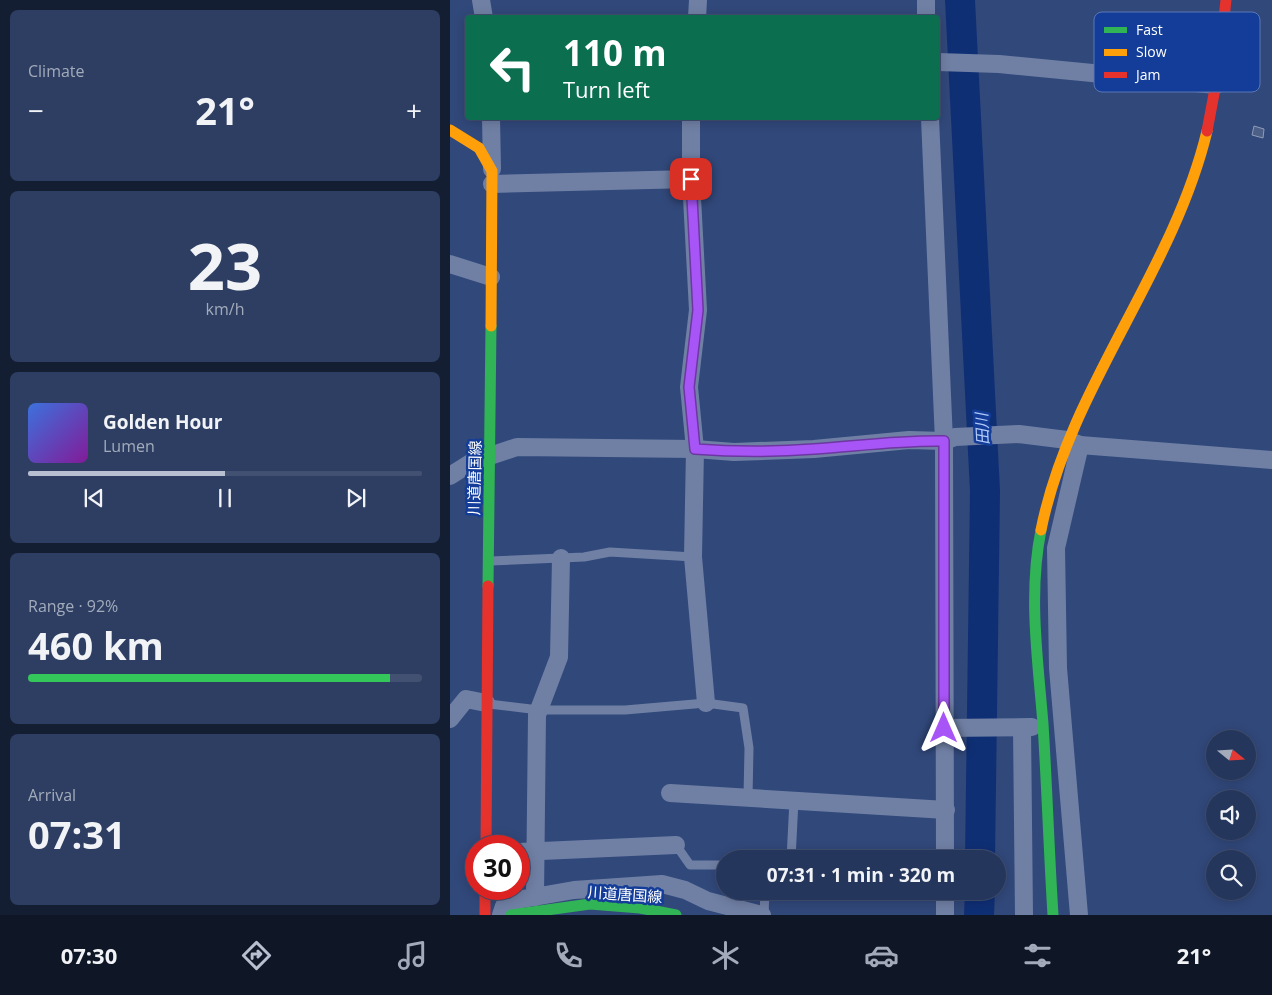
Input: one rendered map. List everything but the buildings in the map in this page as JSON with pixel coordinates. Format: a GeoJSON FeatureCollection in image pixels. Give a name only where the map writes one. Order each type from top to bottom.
{"type":"FeatureCollection","features":[{"type":"Feature","properties":{"kind":"street"},"geometry":{"type":"LineString","coordinates":[[481,0],[484,15]]}},
{"type":"Feature","properties":{"kind":"street"},"geometry":{"type":"LineString","coordinates":[[697,15],[698,0]]}},
{"type":"Feature","properties":{"kind":"street"},"geometry":{"type":"LineString","coordinates":[[926,0],[926,15]]}},
{"type":"Feature","properties":{"kind":"street"},"geometry":{"type":"LineString","coordinates":[[940,62],[999,64],[1094,73]]}},
{"type":"Feature","properties":{"kind":"street"},"geometry":{"type":"LineString","coordinates":[[1079,915],[1058,668],[1056,548],[1082,406],[1173,229],[1199,160],[1214,92]]}},
{"type":"Feature","properties":{"kind":"street"},"geometry":{"type":"LineString","coordinates":[[491,120],[492,178]]}},
{"type":"Feature","properties":{"kind":"street"},"geometry":{"type":"LineString","coordinates":[[691,120],[691,179],[698,310],[689,387],[695,449],[693,557],[706,703]]}},
{"type":"Feature","properties":{"kind":"street"},"geometry":{"type":"LineString","coordinates":[[930,120],[949,439],[949,728],[946,850]]}},
{"type":"Feature","properties":{"kind":"street"},"geometry":{"type":"LineString","coordinates":[[450,130],[479,148],[492,178]]}},
{"type":"Feature","properties":{"kind":"street"},"geometry":{"type":"LineString","coordinates":[[492,178],[691,179]]}},
{"type":"Feature","properties":{"kind":"street","name":"川道唐国線"},"geometry":{"type":"LineString","coordinates":[[486,835],[492,178]]}},
{"type":"Feature","properties":{"kind":"street"},"geometry":{"type":"LineString","coordinates":[[450,264],[491,277]]}},
{"type":"Feature","properties":{"kind":"street"},"geometry":{"type":"LineString","coordinates":[[450,476],[472,462],[518,446],[695,449],[734,452],[814,449],[909,440],[1019,434],[1074,442],[1272,460]]}},
{"type":"Feature","properties":{"kind":"street"},"geometry":{"type":"LineString","coordinates":[[1053,915],[1043,725],[1035,623],[1034,568],[1043,521],[1074,442]]}},
{"type":"Feature","properties":{"kind":"street"},"geometry":{"type":"LineString","coordinates":[[535,897],[537,852],[537,715],[559,657],[561,558]]}},
{"type":"Feature","properties":{"kind":"street"},"geometry":{"type":"LineString","coordinates":[[450,719],[466,699],[486,703]]}},
{"type":"Feature","properties":{"kind":"street"},"geometry":{"type":"LineString","coordinates":[[949,728],[1020,728],[1062,722]]}},
{"type":"Feature","properties":{"kind":"street"},"geometry":{"type":"LineString","coordinates":[[1020,728],[1024,915]]}},
{"type":"Feature","properties":{"kind":"street"},"geometry":{"type":"LineString","coordinates":[[670,793],[946,810]]}},
{"type":"Feature","properties":{"kind":"street"},"geometry":{"type":"LineString","coordinates":[[530,852],[676,845]]}},
{"type":"Feature","properties":{"kind":"street"},"geometry":{"type":"LineString","coordinates":[[501,915],[504,906],[517,900],[574,890],[662,884],[685,890],[708,901],[763,915]]}},
{"type":"Feature","properties":{"kind":"street"},"geometry":{"type":"LineString","coordinates":[[485,900],[485,915]]}},
{"type":"Feature","properties":{"kind":"street"},"geometry":{"type":"LineString","coordinates":[[946,900],[946,915]]}},
{"type":"Feature","properties":{"kind":"street","name":"川道唐国線"},"geometry":{"type":"LineString","coordinates":[[511,915],[590,904],[640,908],[676,915]]}},
{"type":"Feature","properties":{"kind":"lane"},"geometry":{"type":"LineString","coordinates":[[488,561],[584,558],[610,552],[693,557]]}},
{"type":"Feature","properties":{"kind":"lane"},"geometry":{"type":"LineString","coordinates":[[486,703],[539,710],[625,710],[706,703],[743,708],[749,748],[748,797]]}},
{"type":"Feature","properties":{"kind":"lane"},"geometry":{"type":"LineString","coordinates":[[791,850],[794,800]]}},
{"type":"Feature","properties":{"kind":"lane"},"geometry":{"type":"LineString","coordinates":[[676,845],[690,865],[716,865]]}},
{"type":"Feature","properties":{"kind":"lane"},"geometry":{"type":"LineString","coordinates":[[763,915],[764,900]]}},
{"type":"Feature","properties":{"kind":"waterway","name":"田川"},"geometry":{"type":"LineString","coordinates":[[960,0],[985,491],[980,850]]}},
{"type":"Feature","properties":{"kind":"waterway","name":"田川"},"geometry":{"type":"LineString","coordinates":[[979,915],[980,900]]}},
{"type":"Feature","properties":{"kind":"traffic: fast"},"geometry":{"type":"LineString","coordinates":[[488,586],[491,326]]}},
{"type":"Feature","properties":{"kind":"traffic: fast"},"geometry":{"type":"LineString","coordinates":[[1041,530],[1035,579],[1035,627],[1043,724],[1053,915]]}},
{"type":"Feature","properties":{"kind":"traffic: fast"},"geometry":{"type":"LineString","coordinates":[[511,915],[590,904],[640,908],[676,915]]}},
{"type":"Feature","properties":{"kind":"traffic: slow"},"geometry":{"type":"LineString","coordinates":[[450,130],[479,148],[492,171],[491,326]]}},
{"type":"Feature","properties":{"kind":"traffic: slow"},"geometry":{"type":"LineString","coordinates":[[1041,530],[1055,477],[1074,427],[1171,233],[1191,183],[1207,131]]}},
{"type":"Feature","properties":{"kind":"traffic: jam"},"geometry":{"type":"LineString","coordinates":[[1225,12],[1226,0]]}},
{"type":"Feature","properties":{"kind":"traffic: jam"},"geometry":{"type":"LineString","coordinates":[[1207,131],[1214,92]]}},
{"type":"Feature","properties":{"kind":"traffic: jam"},"geometry":{"type":"LineString","coordinates":[[486,835],[488,586]]}},
{"type":"Feature","properties":{"kind":"traffic: jam"},"geometry":{"type":"LineString","coordinates":[[485,900],[485,915]]}},
{"type":"Feature","properties":{"kind":"route"},"geometry":{"type":"LineString","coordinates":[[691,179],[698,310],[689,387],[695,449],[734,452],[814,449],[909,440],[944,441],[944,728]]}}]}
